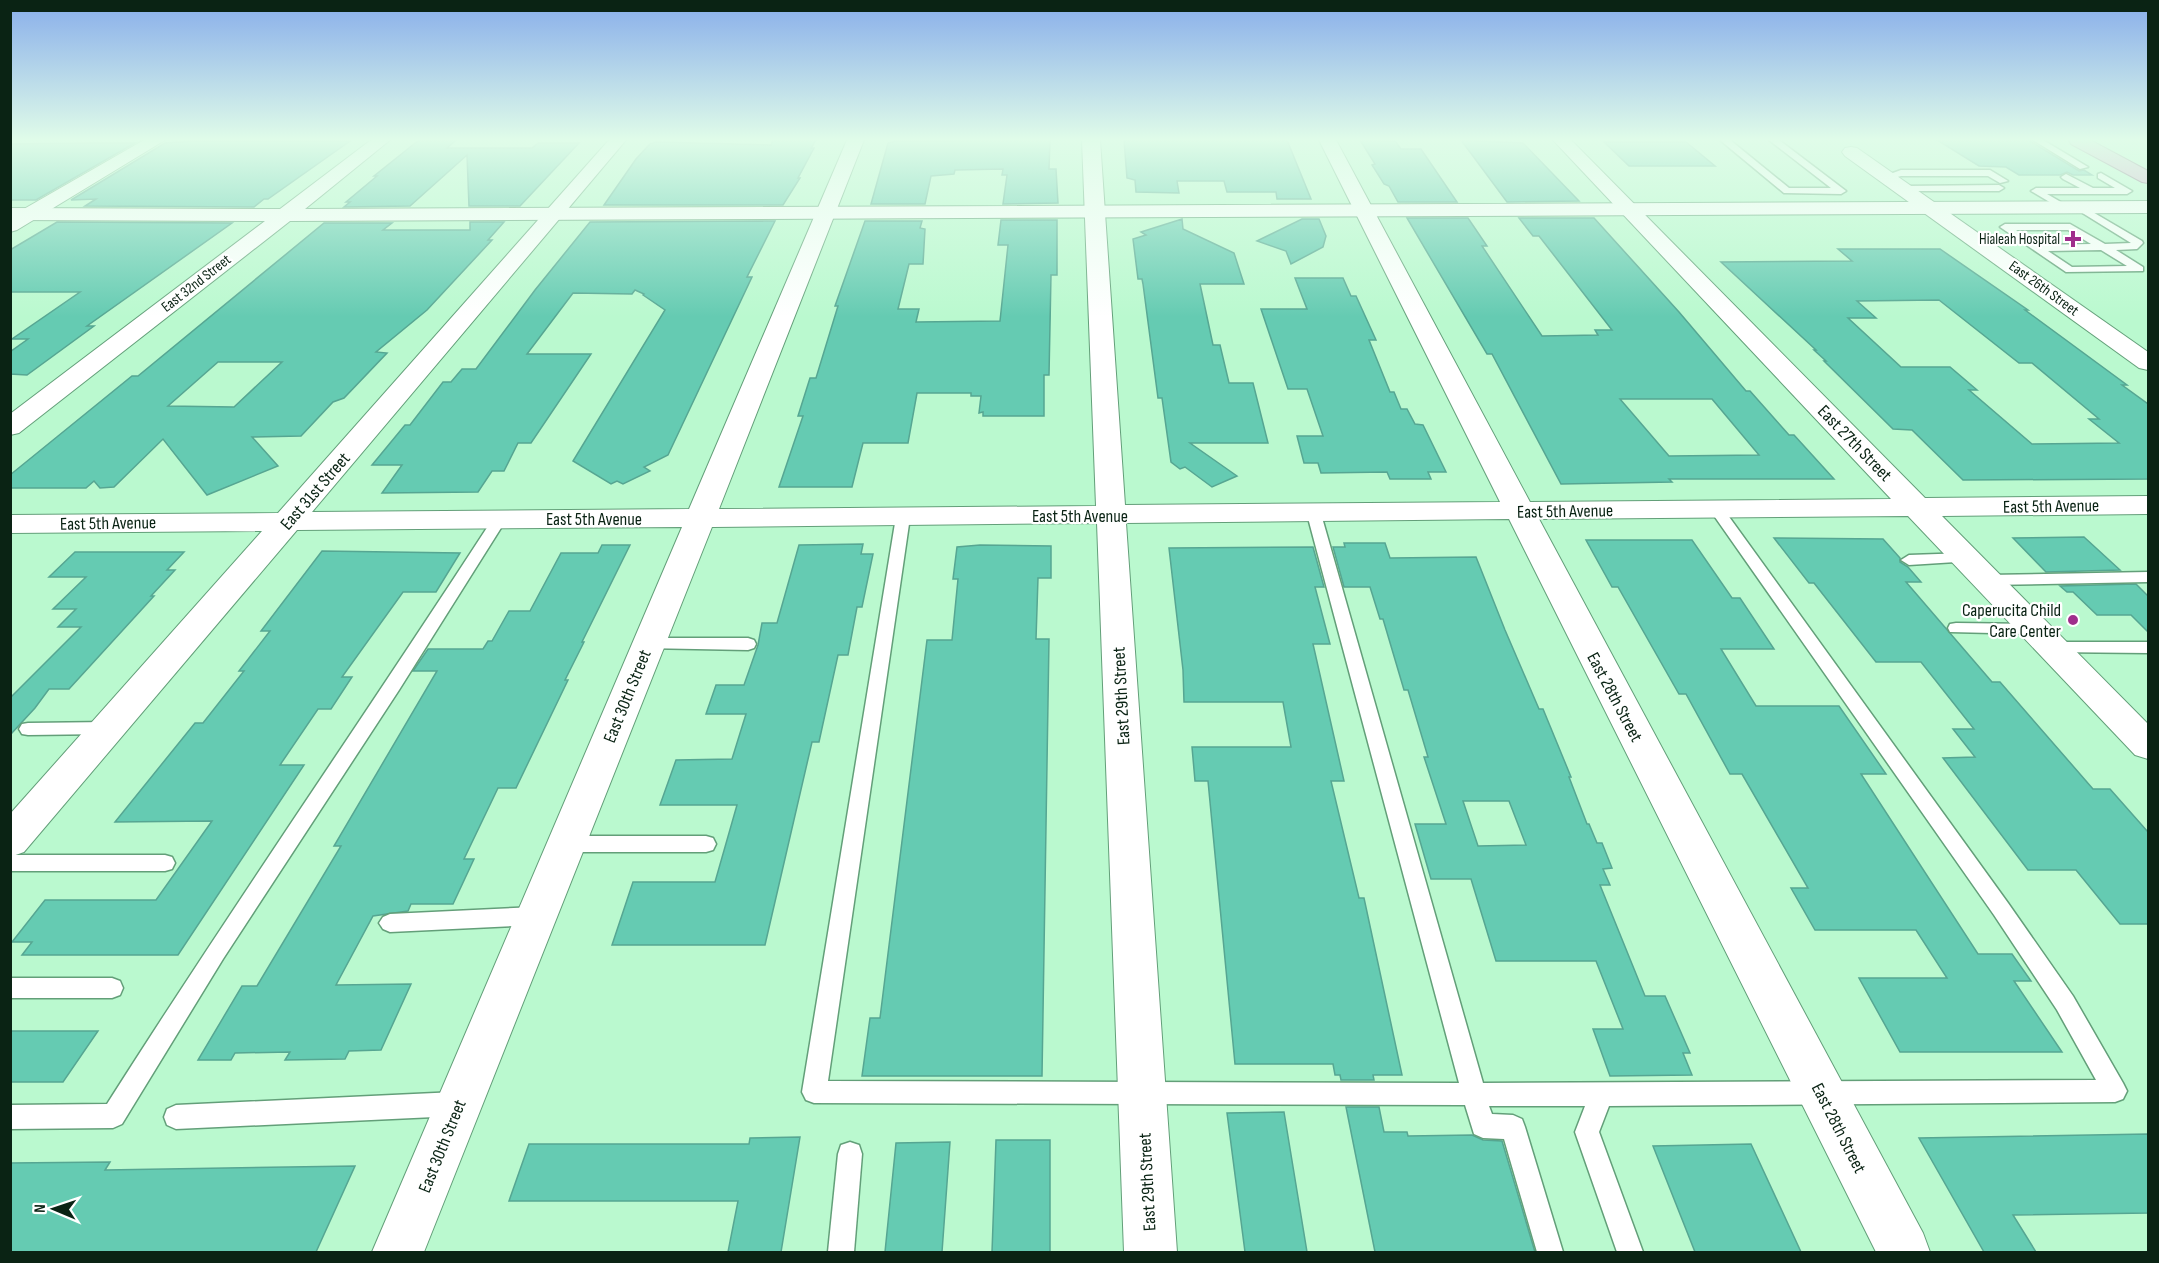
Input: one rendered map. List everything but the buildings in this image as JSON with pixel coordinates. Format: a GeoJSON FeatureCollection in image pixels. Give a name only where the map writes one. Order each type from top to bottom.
{"type":"FeatureCollection","features":[{"type":"Feature","properties":{"kind":"street"},"geometry":{"type":"LineString","coordinates":[[10,226],[57,199]]}},
{"type":"Feature","properties":{"kind":"street","name":"East 32nd Street"},"geometry":{"type":"LineString","coordinates":[[10,427],[303,199]]}},
{"type":"Feature","properties":{"kind":"street","name":"East 31st Street"},"geometry":{"type":"LineString","coordinates":[[10,842],[568,199]]}},
{"type":"Feature","properties":{"kind":"street","name":"East 30th Street"},"geometry":{"type":"LineString","coordinates":[[398,1252],[832,199]]}},
{"type":"Feature","properties":{"kind":"street","name":"East 29th Street"},"geometry":{"type":"LineString","coordinates":[[1094,199],[1151,1252]]}},
{"type":"Feature","properties":{"kind":"street","name":"East 28th Street"},"geometry":{"type":"LineString","coordinates":[[1357,199],[1904,1252]]}},
{"type":"Feature","properties":{"kind":"street","name":"East 27th Street"},"geometry":{"type":"LineString","coordinates":[[1619,199],[2148,745]]}},
{"type":"Feature","properties":{"kind":"street","name":"East 26th Street"},"geometry":{"type":"LineString","coordinates":[[1919,199],[2148,363]]}},
{"type":"Feature","properties":{"kind":"street"},"geometry":{"type":"LineString","coordinates":[[10,214],[282,215],[2148,207]]}},
{"type":"Feature","properties":{"kind":"street","name":"East 5th Avenue"},"geometry":{"type":"LineString","coordinates":[[10,524],[2148,505]]}},
{"type":"Feature","properties":{"kind":"lane"},"geometry":{"type":"LineString","coordinates":[[2053,199],[2143,245]]}},
{"type":"Feature","properties":{"kind":"lane"},"geometry":{"type":"LineString","coordinates":[[2105,199],[2120,207]]}},
{"type":"Feature","properties":{"kind":"lane"},"geometry":{"type":"LineString","coordinates":[[2005,227],[2070,227],[2139,269],[2070,270],[2036,248],[2005,227]]}},
{"type":"Feature","properties":{"kind":"lane"},"geometry":{"type":"LineString","coordinates":[[2036,248],[2143,245]]}},
{"type":"Feature","properties":{"kind":"lane"},"geometry":{"type":"LineString","coordinates":[[903,517],[814,1092],[1601,1095],[2115,1091],[2065,1003],[2008,919],[1717,510]]}},
{"type":"Feature","properties":{"kind":"lane"},"geometry":{"type":"LineString","coordinates":[[1314,514],[1483,1126],[1513,1127],[1550,1252]]}},
{"type":"Feature","properties":{"kind":"lane"},"geometry":{"type":"LineString","coordinates":[[10,1117],[113,1116],[214,952],[393,686],[499,520]]}},
{"type":"Feature","properties":{"kind":"lane"},"geometry":{"type":"LineString","coordinates":[[1909,560],[1967,558]]}},
{"type":"Feature","properties":{"kind":"lane"},"geometry":{"type":"LineString","coordinates":[[1988,580],[2148,577]]}},
{"type":"Feature","properties":{"kind":"lane"},"geometry":{"type":"LineString","coordinates":[[1956,628],[2035,628]]}},
{"type":"Feature","properties":{"kind":"lane"},"geometry":{"type":"LineString","coordinates":[[649,644],[748,644]]}},
{"type":"Feature","properties":{"kind":"lane"},"geometry":{"type":"LineString","coordinates":[[2054,648],[2148,648]]}},
{"type":"Feature","properties":{"kind":"lane"},"geometry":{"type":"LineString","coordinates":[[28,729],[109,728]]}},
{"type":"Feature","properties":{"kind":"lane"},"geometry":{"type":"LineString","coordinates":[[566,844],[706,844]]}},
{"type":"Feature","properties":{"kind":"lane"},"geometry":{"type":"LineString","coordinates":[[10,863],[165,863]]}},
{"type":"Feature","properties":{"kind":"lane"},"geometry":{"type":"LineString","coordinates":[[390,923],[537,916]]}},
{"type":"Feature","properties":{"kind":"lane"},"geometry":{"type":"LineString","coordinates":[[10,988],[112,988]]}},
{"type":"Feature","properties":{"kind":"lane"},"geometry":{"type":"LineString","coordinates":[[1601,1095],[1587,1132],[1630,1252]]}},
{"type":"Feature","properties":{"kind":"lane"},"geometry":{"type":"LineString","coordinates":[[176,1117],[459,1104]]}},
{"type":"Feature","properties":{"kind":"lane"},"geometry":{"type":"LineString","coordinates":[[841,1252],[850,1154]]}},
{"type":"Feature","properties":{"kind":"place","name":"Hialeah Hospital"},"geometry":{"type":"Point","coordinates":[2073,239]}},
{"type":"Feature","properties":{"kind":"place","name":"Caperucita Child Care Center"},"geometry":{"type":"Point","coordinates":[2073,620]}}]}
